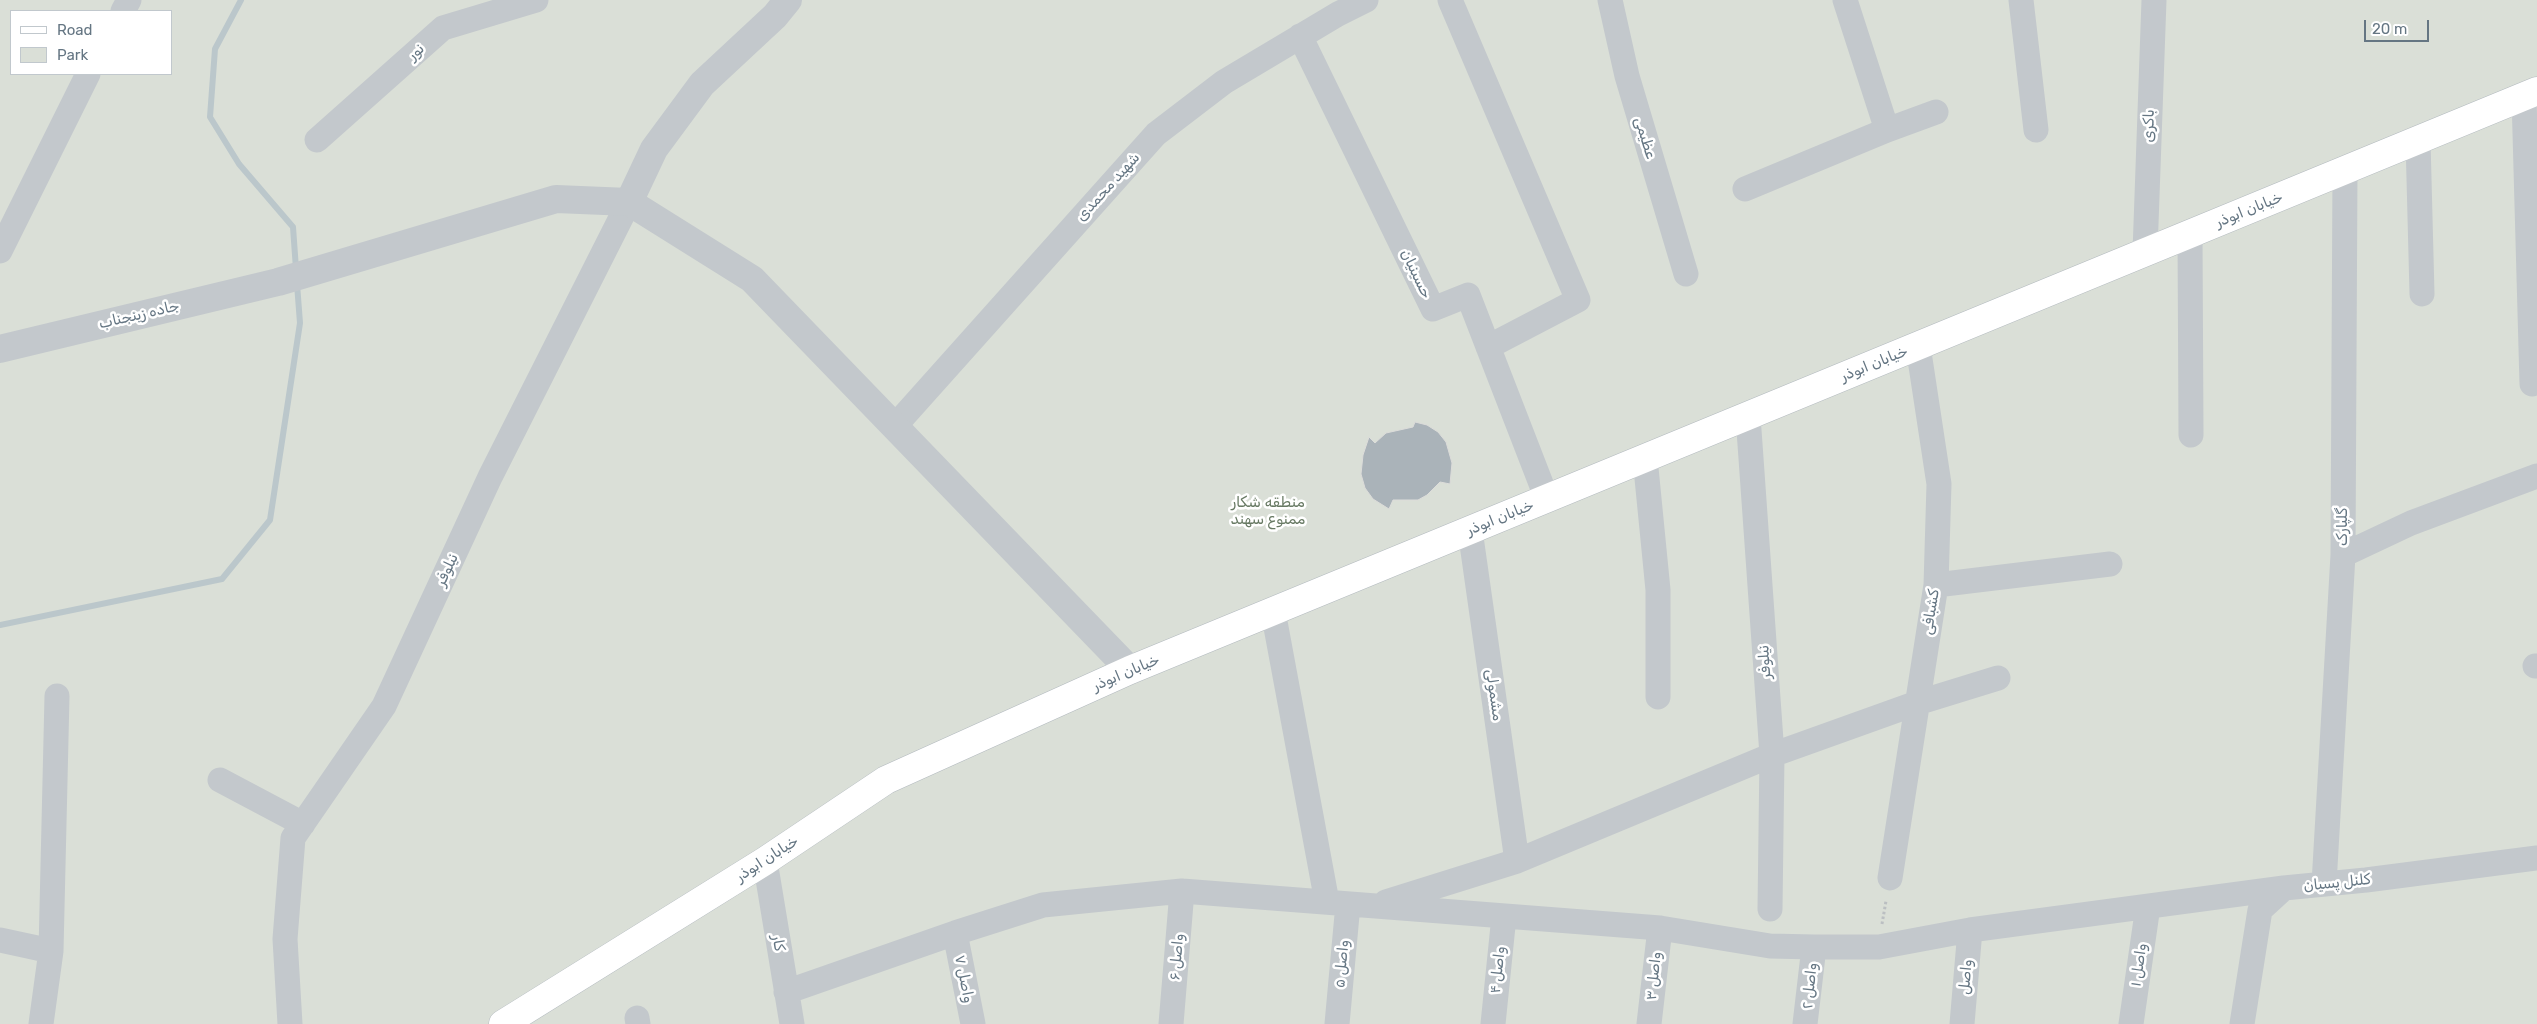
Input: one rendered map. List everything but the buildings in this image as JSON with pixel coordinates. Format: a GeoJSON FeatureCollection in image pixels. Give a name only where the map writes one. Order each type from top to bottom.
{"type":"FeatureCollection","features":[{"type":"Feature","properties":{"kind":"main road","name":"خیابان ابوذر"},"geometry":{"type":"LineString","coordinates":[[503,1024],[765,861],[886,780],[1130,670],[2530,94]]}},
{"type":"Feature","properties":{"kind":"street","name":"نور"},"geometry":{"type":"LineString","coordinates":[[317,140],[443,28],[536,0]]}},
{"type":"Feature","properties":{"kind":"street"},"geometry":{"type":"LineString","coordinates":[[788,0],[775,16],[702,84],[654,149],[629,202],[752,279],[1130,670]]}},
{"type":"Feature","properties":{"kind":"street","name":"شهید محمدی"},"geometry":{"type":"LineString","coordinates":[[894,426],[1156,134],[1224,82],[1300,36],[1366,0]]}},
{"type":"Feature","properties":{"kind":"street"},"geometry":{"type":"LineString","coordinates":[[1450,0],[1578,300],[1488,346]]}},
{"type":"Feature","properties":{"kind":"street","name":"عظیمی"},"geometry":{"type":"LineString","coordinates":[[1610,0],[1627,76],[1686,274]]}},
{"type":"Feature","properties":{"kind":"street"},"geometry":{"type":"LineString","coordinates":[[1845,0],[1887,130]]}},
{"type":"Feature","properties":{"kind":"street"},"geometry":{"type":"LineString","coordinates":[[2021,0],[2036,130]]}},
{"type":"Feature","properties":{"kind":"street","name":"باکری"},"geometry":{"type":"LineString","coordinates":[[2145,252],[2154,0]]}},
{"type":"Feature","properties":{"kind":"street","name":"حسینیان"},"geometry":{"type":"LineString","coordinates":[[1300,36],[1433,309],[1468,295],[1547,499]]}},
{"type":"Feature","properties":{"kind":"street"},"geometry":{"type":"LineString","coordinates":[[0,251],[88,75]]}},
{"type":"Feature","properties":{"kind":"street"},"geometry":{"type":"LineString","coordinates":[[2530,94],[2532,384]]}},
{"type":"Feature","properties":{"kind":"street"},"geometry":{"type":"LineString","coordinates":[[1745,189],[1887,130],[1936,112]]}},
{"type":"Feature","properties":{"kind":"street"},"geometry":{"type":"LineString","coordinates":[[2418,140],[2422,294]]}},
{"type":"Feature","properties":{"kind":"street","name":"گلپارک"},"geometry":{"type":"LineString","coordinates":[[2324,884],[2343,554],[2345,170]]}},
{"type":"Feature","properties":{"kind":"street","name":"جاده زینجناب"},"geometry":{"type":"LineString","coordinates":[[0,349],[278,282],[556,199],[629,202]]}},
{"type":"Feature","properties":{"kind":"street","name":"نیلوفر"},"geometry":{"type":"LineString","coordinates":[[290,1024],[285,939],[292,838],[384,706],[490,477],[629,202]]}},
{"type":"Feature","properties":{"kind":"street"},"geometry":{"type":"LineString","coordinates":[[2190,234],[2191,435]]}},
{"type":"Feature","properties":{"kind":"street","name":"کشبافی"},"geometry":{"type":"LineString","coordinates":[[1890,878],[1936,585],[1939,484],[1918,346]]}},
{"type":"Feature","properties":{"kind":"street","name":"نیلوفر"},"geometry":{"type":"LineString","coordinates":[[1748,416],[1772,755],[1770,909]]}},
{"type":"Feature","properties":{"kind":"street"},"geometry":{"type":"LineString","coordinates":[[1645,458],[1658,590],[1658,697]]}},
{"type":"Feature","properties":{"kind":"street"},"geometry":{"type":"LineString","coordinates":[[2343,554],[2411,523],[2537,476]]}},
{"type":"Feature","properties":{"kind":"street","name":"مشمولی"},"geometry":{"type":"LineString","coordinates":[[1470,530],[1517,861]]}},
{"type":"Feature","properties":{"kind":"street"},"geometry":{"type":"LineString","coordinates":[[1936,585],[2110,564]]}},
{"type":"Feature","properties":{"kind":"street","name":"واصل ۵"},"geometry":{"type":"LineString","coordinates":[[1272,611],[1337,903],[1337,1024]]}},
{"type":"Feature","properties":{"kind":"street"},"geometry":{"type":"LineString","coordinates":[[1374,906],[1517,861],[1772,755],[1917,703],[1998,678]]}},
{"type":"Feature","properties":{"kind":"street"},"geometry":{"type":"LineString","coordinates":[[41,1024],[51,951],[57,696]]}},
{"type":"Feature","properties":{"kind":"street"},"geometry":{"type":"LineString","coordinates":[[220,780],[302,824]]}},
{"type":"Feature","properties":{"kind":"street","name":"کلنل پسیان"},"geometry":{"type":"LineString","coordinates":[[2242,1024],[2260,910],[2284,888],[2537,858]]}},
{"type":"Feature","properties":{"kind":"street","name":"کار"},"geometry":{"type":"LineString","coordinates":[[765,861],[792,1024]]}},
{"type":"Feature","properties":{"kind":"street"},"geometry":{"type":"LineString","coordinates":[[786,992],[955,933],[1044,906],[1182,891],[1660,928],[1770,946],[1814,947],[1879,946],[1970,930],[2284,888]]}},
{"type":"Feature","properties":{"kind":"street","name":"واصل ۶"},"geometry":{"type":"LineString","coordinates":[[1171,1024],[1182,891]]}},
{"type":"Feature","properties":{"kind":"street","name":"واصل ۱"},"geometry":{"type":"LineString","coordinates":[[2131,1024],[2148,906]]}},
{"type":"Feature","properties":{"kind":"street","name":"واصل ۴"},"geometry":{"type":"LineString","coordinates":[[1493,1024],[1504,916]]}},
{"type":"Feature","properties":{"kind":"street","name":"واصل ۳"},"geometry":{"type":"LineString","coordinates":[[1649,1024],[1660,928]]}},
{"type":"Feature","properties":{"kind":"street","name":"واصل"},"geometry":{"type":"LineString","coordinates":[[1962,1024],[1970,930]]}},
{"type":"Feature","properties":{"kind":"street","name":"واصل ۷"},"geometry":{"type":"LineString","coordinates":[[955,933],[973,1024]]}},
{"type":"Feature","properties":{"kind":"street"},"geometry":{"type":"LineString","coordinates":[[0,940],[51,951]]}},
{"type":"Feature","properties":{"kind":"street","name":"واصل ۲"},"geometry":{"type":"LineString","coordinates":[[1805,1024],[1814,947]]}},
{"type":"Feature","properties":{"kind":"path"},"geometry":{"type":"LineString","coordinates":[[1879,946],[1890,878]]}},
{"type":"Feature","properties":{"kind":"green space","name":"منطقه شکار ممنوع سهند"},"geometry":{"type":"Polygon","coordinates":[[[0,0],[2537,0],[2537,1024],[0,1024],[0,0]]]}},
{"type":"Feature","properties":{"kind":"waterway"},"geometry":{"type":"LineString","coordinates":[[241,0],[215,49],[210,117],[239,164],[293,227],[296,269]]}},
{"type":"Feature","properties":{"kind":"waterway"},"geometry":{"type":"LineString","coordinates":[[0,625],[222,579],[270,520],[300,323],[297,284]]}}]}
